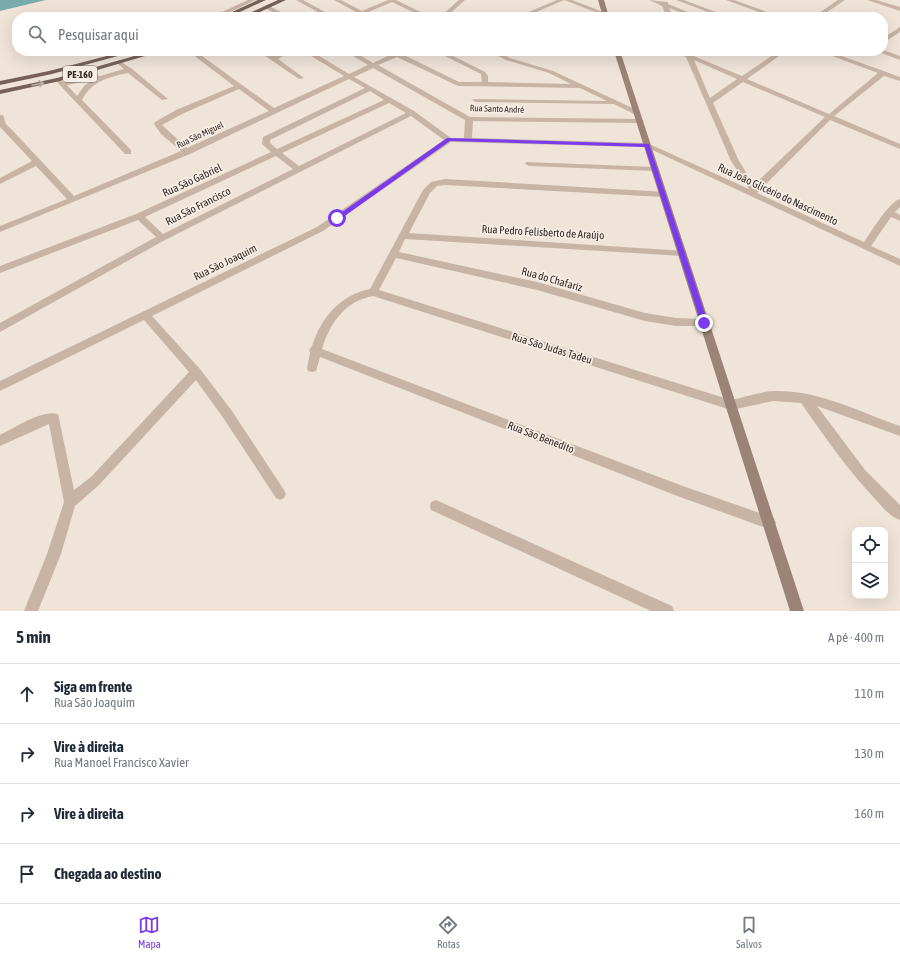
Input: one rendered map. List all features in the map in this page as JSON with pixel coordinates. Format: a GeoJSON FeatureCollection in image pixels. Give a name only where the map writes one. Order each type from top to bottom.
{"type":"FeatureCollection","features":[{"type":"Feature","properties":{"kind":"main road"},"geometry":{"type":"LineString","coordinates":[[235,12],[263,0]]}},
{"type":"Feature","properties":{"kind":"main road"},"geometry":{"type":"LineString","coordinates":[[256,12],[283,0]]}},
{"type":"Feature","properties":{"kind":"main road","name":"PE-160"},"geometry":{"type":"LineString","coordinates":[[0,83],[50,73],[114,56]]}},
{"type":"Feature","properties":{"kind":"main road","name":"PE-160"},"geometry":{"type":"LineString","coordinates":[[0,92],[59,82],[143,56]]}},
{"type":"Feature","properties":{"kind":"street"},"geometry":{"type":"LineString","coordinates":[[225,12],[253,0]]}},
{"type":"Feature","properties":{"kind":"street"},"geometry":{"type":"LineString","coordinates":[[299,0],[322,12]]}},
{"type":"Feature","properties":{"kind":"street"},"geometry":{"type":"LineString","coordinates":[[337,0],[357,12]]}},
{"type":"Feature","properties":{"kind":"street"},"geometry":{"type":"LineString","coordinates":[[371,12],[392,0],[417,12]]}},
{"type":"Feature","properties":{"kind":"street"},"geometry":{"type":"LineString","coordinates":[[449,12],[462,0]]}},
{"type":"Feature","properties":{"kind":"street"},"geometry":{"type":"LineString","coordinates":[[534,12],[562,0]]}},
{"type":"Feature","properties":{"kind":"street"},"geometry":{"type":"LineString","coordinates":[[567,0],[596,12]]}},
{"type":"Feature","properties":{"kind":"street"},"geometry":{"type":"LineString","coordinates":[[600,0],[604,12]]}},
{"type":"Feature","properties":{"kind":"street"},"geometry":{"type":"LineString","coordinates":[[652,0],[685,12]]}},
{"type":"Feature","properties":{"kind":"street"},"geometry":{"type":"LineString","coordinates":[[664,4],[674,0]]}},
{"type":"Feature","properties":{"kind":"street"},"geometry":{"type":"LineString","coordinates":[[678,0],[712,12]]}},
{"type":"Feature","properties":{"kind":"street"},"geometry":{"type":"LineString","coordinates":[[729,0],[763,12]]}},
{"type":"Feature","properties":{"kind":"street"},"geometry":{"type":"LineString","coordinates":[[740,4],[748,0]]}},
{"type":"Feature","properties":{"kind":"street"},"geometry":{"type":"LineString","coordinates":[[824,12],[842,0]]}},
{"type":"Feature","properties":{"kind":"street"},"geometry":{"type":"LineString","coordinates":[[870,0],[900,9]]}},
{"type":"Feature","properties":{"kind":"street"},"geometry":{"type":"LineString","coordinates":[[664,4],[668,12]]}},
{"type":"Feature","properties":{"kind":"street"},"geometry":{"type":"LineString","coordinates":[[267,7],[277,12]]}},
{"type":"Feature","properties":{"kind":"street"},"geometry":{"type":"LineString","coordinates":[[888,37],[900,29]]}},
{"type":"Feature","properties":{"kind":"street"},"geometry":{"type":"LineString","coordinates":[[888,54],[900,58]]}},
{"type":"Feature","properties":{"kind":"street"},"geometry":{"type":"LineString","coordinates":[[198,56],[274,111]]}},
{"type":"Feature","properties":{"kind":"street"},"geometry":{"type":"LineString","coordinates":[[269,56],[301,78]]}},
{"type":"Feature","properties":{"kind":"street"},"geometry":{"type":"LineString","coordinates":[[273,59],[279,56]]}},
{"type":"Feature","properties":{"kind":"street"},"geometry":{"type":"LineString","coordinates":[[314,56],[349,78],[411,113],[449,140],[647,145]]}},
{"type":"Feature","properties":{"kind":"street","name":"Rua Santo André"},"geometry":{"type":"LineString","coordinates":[[356,56],[469,119],[638,117]]}},
{"type":"Feature","properties":{"kind":"street","name":"Rua São Miguel"},"geometry":{"type":"LineString","coordinates":[[0,229],[186,152],[349,78],[373,66],[388,56]]}},
{"type":"Feature","properties":{"kind":"street"},"geometry":{"type":"LineString","coordinates":[[399,56],[453,83],[485,85],[580,86]]}},
{"type":"Feature","properties":{"kind":"street"},"geometry":{"type":"LineString","coordinates":[[448,56],[483,73],[485,76],[485,85]]}},
{"type":"Feature","properties":{"kind":"street"},"geometry":{"type":"LineString","coordinates":[[502,56],[542,69],[615,103],[638,117]]}},
{"type":"Feature","properties":{"kind":"street"},"geometry":{"type":"LineString","coordinates":[[619,56],[797,611]]}},
{"type":"Feature","properties":{"kind":"street"},"geometry":{"type":"LineString","coordinates":[[689,56],[735,161],[752,192],[830,116],[883,73]]}},
{"type":"Feature","properties":{"kind":"street"},"geometry":{"type":"LineString","coordinates":[[694,56],[742,79],[900,147]]}},
{"type":"Feature","properties":{"kind":"street"},"geometry":{"type":"LineString","coordinates":[[709,102],[776,56]]}},
{"type":"Feature","properties":{"kind":"street"},"geometry":{"type":"LineString","coordinates":[[836,56],[900,79]]}},
{"type":"Feature","properties":{"kind":"street"},"geometry":{"type":"LineString","coordinates":[[120,63],[164,99]]}},
{"type":"Feature","properties":{"kind":"street"},"geometry":{"type":"LineString","coordinates":[[59,82],[130,70]]}},
{"type":"Feature","properties":{"kind":"street"},"geometry":{"type":"LineString","coordinates":[[78,100],[82,92],[101,76]]}},
{"type":"Feature","properties":{"kind":"street"},"geometry":{"type":"LineString","coordinates":[[59,82],[128,152]]}},
{"type":"Feature","properties":{"kind":"street"},"geometry":{"type":"LineString","coordinates":[[186,152],[164,132],[158,124],[179,112],[239,86]]}},
{"type":"Feature","properties":{"kind":"street"},"geometry":{"type":"LineString","coordinates":[[298,169],[264,141],[273,135],[369,89]]}},
{"type":"Feature","properties":{"kind":"street","name":"Rua São Gabriel"},"geometry":{"type":"LineString","coordinates":[[0,270],[139,216],[389,100]]}},
{"type":"Feature","properties":{"kind":"street"},"geometry":{"type":"LineString","coordinates":[[476,100],[615,103]]}},
{"type":"Feature","properties":{"kind":"street","name":"Rua São Francisco"},"geometry":{"type":"LineString","coordinates":[[0,328],[162,238],[411,113]]}},
{"type":"Feature","properties":{"kind":"street"},"geometry":{"type":"LineString","coordinates":[[0,117],[3,125],[9,132],[73,200]]}},
{"type":"Feature","properties":{"kind":"street"},"geometry":{"type":"LineString","coordinates":[[468,140],[469,119]]}},
{"type":"Feature","properties":{"kind":"street"},"geometry":{"type":"LineString","coordinates":[[0,135],[9,132]]}},
{"type":"Feature","properties":{"kind":"street","name":"Rua São Joaquim"},"geometry":{"type":"LineString","coordinates":[[0,386],[146,316],[214,280],[320,229],[449,140]]}},
{"type":"Feature","properties":{"kind":"street","name":"Rua João Glicério do Nascimento"},"geometry":{"type":"LineString","coordinates":[[647,145],[752,192],[900,263]]}},
{"type":"Feature","properties":{"kind":"street"},"geometry":{"type":"LineString","coordinates":[[0,180],[37,162]]}},
{"type":"Feature","properties":{"kind":"street"},"geometry":{"type":"LineString","coordinates":[[529,164],[655,169]]}},
{"type":"Feature","properties":{"kind":"street"},"geometry":{"type":"LineString","coordinates":[[312,368],[314,350],[327,324],[336,312],[356,296],[362,292],[373,292],[426,192],[434,184],[445,182],[663,194]]}},
{"type":"Feature","properties":{"kind":"street"},"geometry":{"type":"LineString","coordinates":[[865,246],[889,213],[900,202]]}},
{"type":"Feature","properties":{"kind":"street"},"geometry":{"type":"LineString","coordinates":[[889,213],[900,218]]}},
{"type":"Feature","properties":{"kind":"street"},"geometry":{"type":"LineString","coordinates":[[139,216],[162,238]]}},
{"type":"Feature","properties":{"kind":"street","name":"Rua Pedro Felisberto de Araújo"},"geometry":{"type":"LineString","coordinates":[[402,236],[682,252]]}},
{"type":"Feature","properties":{"kind":"street","name":"Rua do Chafariz"},"geometry":{"type":"LineString","coordinates":[[393,254],[537,286],[645,317],[676,322],[704,323]]}},
{"type":"Feature","properties":{"kind":"street","name":"Rua São Judas Tadeu"},"geometry":{"type":"LineString","coordinates":[[373,292],[731,404]]}},
{"type":"Feature","properties":{"kind":"street"},"geometry":{"type":"LineString","coordinates":[[146,316],[196,372],[228,415],[280,494]]}},
{"type":"Feature","properties":{"kind":"street","name":"Rua São Benedito"},"geometry":{"type":"LineString","coordinates":[[314,350],[680,491],[769,523]]}},
{"type":"Feature","properties":{"kind":"street"},"geometry":{"type":"LineString","coordinates":[[70,502],[95,481],[196,372]]}},
{"type":"Feature","properties":{"kind":"street"},"geometry":{"type":"LineString","coordinates":[[731,404],[763,397],[780,396],[805,399],[900,431]]}},
{"type":"Feature","properties":{"kind":"street"},"geometry":{"type":"LineString","coordinates":[[805,399],[854,469],[878,496],[900,514]]}},
{"type":"Feature","properties":{"kind":"street"},"geometry":{"type":"LineString","coordinates":[[0,441],[44,419],[54,418],[70,502],[65,524],[31,611]]}},
{"type":"Feature","properties":{"kind":"street"},"geometry":{"type":"LineString","coordinates":[[436,506],[667,611]]}},
{"type":"Feature","properties":{"kind":"water"},"geometry":{"type":"Polygon","coordinates":[[[0,0],[46,0],[0,11],[0,0]]]}},
{"type":"Feature","properties":{"kind":"route"},"geometry":{"type":"LineString","coordinates":[[337,218],[449,140],[647,145],[704,323]]}}]}
